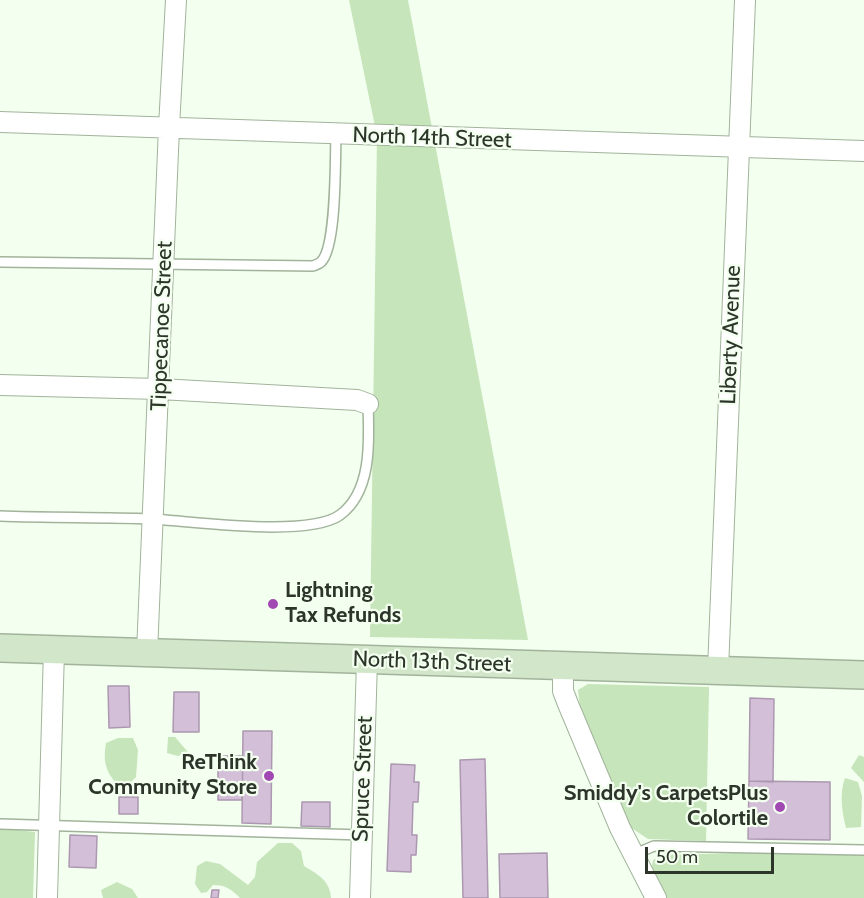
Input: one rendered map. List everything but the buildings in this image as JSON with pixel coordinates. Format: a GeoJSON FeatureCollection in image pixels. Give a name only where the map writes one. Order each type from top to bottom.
{"type":"FeatureCollection","features":[{"type":"Feature","properties":{"kind":"main road","name":"North 13th Street"},"geometry":{"type":"LineString","coordinates":[[0,648],[864,675]]}},
{"type":"Feature","properties":{"kind":"street","name":"Tippecanoe Street"},"geometry":{"type":"LineString","coordinates":[[147,653],[176,0]]}},
{"type":"Feature","properties":{"kind":"street","name":"Liberty Avenue"},"geometry":{"type":"LineString","coordinates":[[718,670],[744,0]]}},
{"type":"Feature","properties":{"kind":"street","name":"North 14th Street"},"geometry":{"type":"LineString","coordinates":[[0,122],[864,151]]}},
{"type":"Feature","properties":{"kind":"street"},"geometry":{"type":"LineString","coordinates":[[0,385],[160,389],[357,400],[368,404]]}},
{"type":"Feature","properties":{"kind":"street"},"geometry":{"type":"LineString","coordinates":[[47,898],[54,650]]}},
{"type":"Feature","properties":{"kind":"street","name":"Spruce Street"},"geometry":{"type":"LineString","coordinates":[[360,898],[367,660]]}},
{"type":"Feature","properties":{"kind":"street"},"geometry":{"type":"LineString","coordinates":[[563,666],[563,691],[568,704],[620,828],[656,898]]}},
{"type":"Feature","properties":{"kind":"lane"},"geometry":{"type":"LineString","coordinates":[[0,262],[164,266],[313,266],[322,261],[333,220],[336,135]]}},
{"type":"Feature","properties":{"kind":"lane"},"geometry":{"type":"LineString","coordinates":[[0,516],[152,519],[197,524],[312,525],[340,514],[361,488],[366,462],[368,404]]}},
{"type":"Feature","properties":{"kind":"lane"},"geometry":{"type":"LineString","coordinates":[[0,824],[362,835]]}},
{"type":"Feature","properties":{"kind":"lane"},"geometry":{"type":"LineString","coordinates":[[635,854],[654,846],[864,850]]}},
{"type":"Feature","properties":{"kind":"green space"},"geometry":{"type":"Polygon","coordinates":[[[349,0],[408,0],[528,640],[370,637],[377,136],[349,0]]]}},
{"type":"Feature","properties":{"kind":"green space"},"geometry":{"type":"Polygon","coordinates":[[[588,684],[709,687],[706,841],[648,839],[630,827],[580,709],[578,690],[588,684]]]}},
{"type":"Feature","properties":{"kind":"green space"},"geometry":{"type":"Polygon","coordinates":[[[168,737],[175,737],[188,752],[178,756],[167,753],[168,737]]]}},
{"type":"Feature","properties":{"kind":"green space"},"geometry":{"type":"Polygon","coordinates":[[[118,738],[133,738],[138,750],[136,777],[131,782],[116,783],[109,774],[106,764],[106,743],[118,738]]]}},
{"type":"Feature","properties":{"kind":"green space"},"geometry":{"type":"Polygon","coordinates":[[[859,755],[864,757],[864,782],[851,768],[859,755]]]}},
{"type":"Feature","properties":{"kind":"green space"},"geometry":{"type":"Polygon","coordinates":[[[845,778],[858,782],[862,796],[861,827],[846,828],[842,803],[845,778]]]}},
{"type":"Feature","properties":{"kind":"green space"},"geometry":{"type":"Polygon","coordinates":[[[0,828],[35,832],[33,898],[0,898],[0,828]]]}},
{"type":"Feature","properties":{"kind":"green space"},"geometry":{"type":"Polygon","coordinates":[[[278,843],[292,843],[301,851],[304,866],[325,882],[331,898],[240,898],[228,888],[218,885],[213,885],[207,892],[201,893],[195,884],[197,866],[206,861],[220,864],[248,885],[255,877],[257,862],[278,843]]]}},
{"type":"Feature","properties":{"kind":"green space"},"geometry":{"type":"Polygon","coordinates":[[[783,852],[864,855],[864,898],[665,898],[651,870],[653,860],[662,855],[783,852]]]}},
{"type":"Feature","properties":{"kind":"green space"},"geometry":{"type":"Polygon","coordinates":[[[117,882],[132,889],[138,898],[103,898],[101,890],[117,882]]]}},
{"type":"Feature","properties":{"kind":"place","name":"Lightning Tax Refunds"},"geometry":{"type":"Point","coordinates":[273,604]}},
{"type":"Feature","properties":{"kind":"place","name":"ReThink Community Store"},"geometry":{"type":"Point","coordinates":[269,776]}},
{"type":"Feature","properties":{"kind":"place","name":"Smiddy's CarpetsPlus Colortile"},"geometry":{"type":"Point","coordinates":[780,807]}}]}
